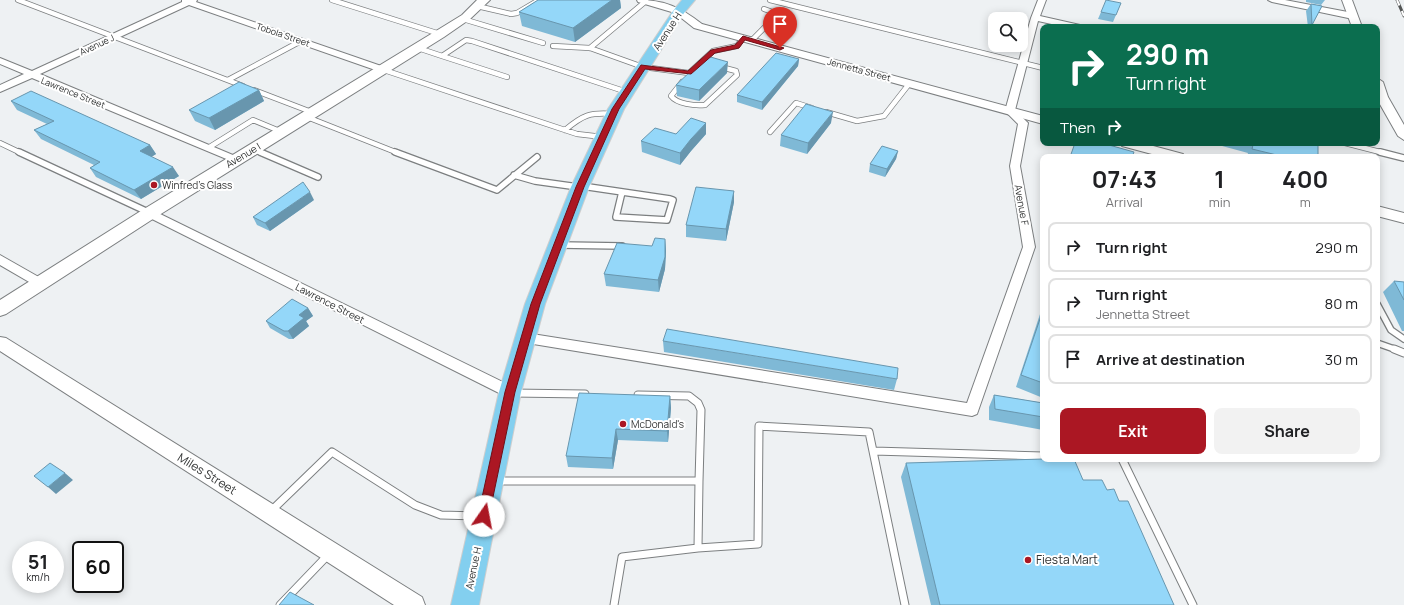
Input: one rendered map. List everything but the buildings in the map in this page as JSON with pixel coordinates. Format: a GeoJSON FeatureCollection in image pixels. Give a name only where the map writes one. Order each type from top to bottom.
{"type":"FeatureCollection","features":[{"type":"Feature","properties":{"kind":"main road","name":"Avenue H"},"geometry":{"type":"LineString","coordinates":[[465,605],[510,392],[535,304],[580,186],[614,114],[679,11],[689,0]]}},
{"type":"Feature","properties":{"kind":"main road","name":"Avenue I"},"geometry":{"type":"LineString","coordinates":[[0,309],[150,213],[384,70],[463,19],[483,2]]}},
{"type":"Feature","properties":{"kind":"street"},"geometry":{"type":"LineString","coordinates":[[1010,111],[1035,18],[1042,0]]}},
{"type":"Feature","properties":{"kind":"street"},"geometry":{"type":"LineString","coordinates":[[1272,0],[1353,16]]}},
{"type":"Feature","properties":{"kind":"street"},"geometry":{"type":"LineString","coordinates":[[1347,0],[1356,24]]}},
{"type":"Feature","properties":{"kind":"street","name":"Avenue J"},"geometry":{"type":"LineString","coordinates":[[0,89],[31,76],[188,1]]}},
{"type":"Feature","properties":{"kind":"street","name":"Tobola Street"},"geometry":{"type":"LineString","coordinates":[[188,1],[384,70]]}},
{"type":"Feature","properties":{"kind":"street"},"geometry":{"type":"LineString","coordinates":[[644,1],[679,11]]}},
{"type":"Feature","properties":{"kind":"street","name":"Jennetta Street"},"geometry":{"type":"LineString","coordinates":[[679,11],[698,26],[1040,119]]}},
{"type":"Feature","properties":{"kind":"street"},"geometry":{"type":"LineString","coordinates":[[1035,18],[1063,24]]}},
{"type":"Feature","properties":{"kind":"street","name":"Lawrence Street"},"geometry":{"type":"LineString","coordinates":[[0,61],[31,76],[236,160]]}},
{"type":"Feature","properties":{"kind":"street"},"geometry":{"type":"LineString","coordinates":[[1380,96],[1404,136]]}},
{"type":"Feature","properties":{"kind":"street","name":"Avenue F"},"geometry":{"type":"LineString","coordinates":[[526,338],[972,410],[1029,247],[1015,166],[1023,123],[1010,111]]}},
{"type":"Feature","properties":{"kind":"street"},"geometry":{"type":"LineString","coordinates":[[1138,146],[1167,154]]}},
{"type":"Feature","properties":{"kind":"street"},"geometry":{"type":"LineString","coordinates":[[1380,212],[1404,218]]}},
{"type":"Feature","properties":{"kind":"street","name":"Lawrence Street"},"geometry":{"type":"LineString","coordinates":[[150,213],[510,392]]}},
{"type":"Feature","properties":{"kind":"street"},"geometry":{"type":"LineString","coordinates":[[1,261],[40,283]]}},
{"type":"Feature","properties":{"kind":"street","name":"Miles Street"},"geometry":{"type":"LineString","coordinates":[[0,343],[414,605]]}},
{"type":"Feature","properties":{"kind":"lane"},"geometry":{"type":"LineString","coordinates":[[18,0],[228,80],[418,161],[497,190],[537,157]]}},
{"type":"Feature","properties":{"kind":"lane"},"geometry":{"type":"LineString","coordinates":[[332,0],[440,34]]}},
{"type":"Feature","properties":{"kind":"lane"},"geometry":{"type":"LineString","coordinates":[[483,2],[511,14],[518,13],[539,0]]}},
{"type":"Feature","properties":{"kind":"lane"},"geometry":{"type":"LineString","coordinates":[[770,0],[1040,67]]}},
{"type":"Feature","properties":{"kind":"lane"},"geometry":{"type":"LineString","coordinates":[[590,48],[644,1]]}},
{"type":"Feature","properties":{"kind":"lane"},"geometry":{"type":"LineString","coordinates":[[716,65],[736,71],[737,75],[705,105],[698,106],[674,100],[671,96],[689,73],[713,52],[737,46],[748,39],[778,14],[764,9]]}},
{"type":"Feature","properties":{"kind":"lane"},"geometry":{"type":"LineString","coordinates":[[463,19],[543,43]]}},
{"type":"Feature","properties":{"kind":"lane"},"geometry":{"type":"LineString","coordinates":[[442,56],[466,40],[472,41],[627,92]]}},
{"type":"Feature","properties":{"kind":"lane"},"geometry":{"type":"LineString","coordinates":[[228,80],[301,41]]}},
{"type":"Feature","properties":{"kind":"lane"},"geometry":{"type":"LineString","coordinates":[[553,46],[590,48],[643,67],[689,73]]}},
{"type":"Feature","properties":{"kind":"lane"},"geometry":{"type":"LineString","coordinates":[[418,48],[506,77]]}},
{"type":"Feature","properties":{"kind":"lane"},"geometry":{"type":"LineString","coordinates":[[703,61],[709,63]]}},
{"type":"Feature","properties":{"kind":"lane"},"geometry":{"type":"LineString","coordinates":[[384,70],[577,134],[603,137]]}},
{"type":"Feature","properties":{"kind":"lane"},"geometry":{"type":"LineString","coordinates":[[823,111],[857,121],[884,116],[909,84]]}},
{"type":"Feature","properties":{"kind":"lane"},"geometry":{"type":"LineString","coordinates":[[770,132],[796,103],[816,109]]}},
{"type":"Feature","properties":{"kind":"lane"},"geometry":{"type":"LineString","coordinates":[[565,130],[583,115],[594,112],[614,114]]}},
{"type":"Feature","properties":{"kind":"lane"},"geometry":{"type":"LineString","coordinates":[[208,148],[253,120],[282,132]]}},
{"type":"Feature","properties":{"kind":"lane"},"geometry":{"type":"LineString","coordinates":[[0,143],[150,213]]}},
{"type":"Feature","properties":{"kind":"lane"},"geometry":{"type":"LineString","coordinates":[[1357,146],[1404,158]]}},
{"type":"Feature","properties":{"kind":"lane"},"geometry":{"type":"LineString","coordinates":[[253,149],[318,177]]}},
{"type":"Feature","properties":{"kind":"lane"},"geometry":{"type":"LineString","coordinates":[[514,175],[535,181],[580,186],[622,192],[673,200],[667,220],[616,217],[622,192]]}},
{"type":"Feature","properties":{"kind":"lane"},"geometry":{"type":"LineString","coordinates":[[558,245],[629,246]]}},
{"type":"Feature","properties":{"kind":"lane"},"geometry":{"type":"LineString","coordinates":[[1380,310],[1390,328],[1399,338],[1404,339]]}},
{"type":"Feature","properties":{"kind":"lane"},"geometry":{"type":"LineString","coordinates":[[1380,344],[1404,353]]}},
{"type":"Feature","properties":{"kind":"lane"},"geometry":{"type":"LineString","coordinates":[[510,392],[595,394]]}},
{"type":"Feature","properties":{"kind":"lane"},"geometry":{"type":"LineString","coordinates":[[626,395],[689,396],[698,403],[701,414],[698,548]]}},
{"type":"Feature","properties":{"kind":"lane"},"geometry":{"type":"LineString","coordinates":[[614,605],[622,557],[698,548],[758,544],[759,426],[869,432],[905,605]]}},
{"type":"Feature","properties":{"kind":"lane"},"geometry":{"type":"LineString","coordinates":[[874,451],[1040,456]]}},
{"type":"Feature","properties":{"kind":"lane"},"geometry":{"type":"LineString","coordinates":[[269,513],[332,452],[415,504],[441,515],[484,516]]}},
{"type":"Feature","properties":{"kind":"lane"},"geometry":{"type":"LineString","coordinates":[[1123,462],[1193,605]]}},
{"type":"Feature","properties":{"kind":"lane"},"geometry":{"type":"LineString","coordinates":[[491,481],[699,482]]}},
{"type":"Feature","properties":{"kind":"lane"},"geometry":{"type":"LineString","coordinates":[[280,605],[330,552]]}},
{"type":"Feature","properties":{"kind":"railway"},"geometry":{"type":"LineString","coordinates":[[1397,0],[1404,16]]}},
{"type":"Feature","properties":{"kind":"place","name":"Winfred's Glass"},"geometry":{"type":"Point","coordinates":[154,185]}},
{"type":"Feature","properties":{"kind":"place","name":"McDonald's"},"geometry":{"type":"Point","coordinates":[623,424]}},
{"type":"Feature","properties":{"kind":"place","name":"Fiesta Mart"},"geometry":{"type":"Point","coordinates":[1028,560]}},
{"type":"Feature","properties":{"kind":"route"},"geometry":{"type":"LineString","coordinates":[[484,516],[510,392],[535,304],[580,187],[616,109],[643,67],[689,73],[713,52],[731,49],[737,46],[743,38],[780,48]]}}]}
